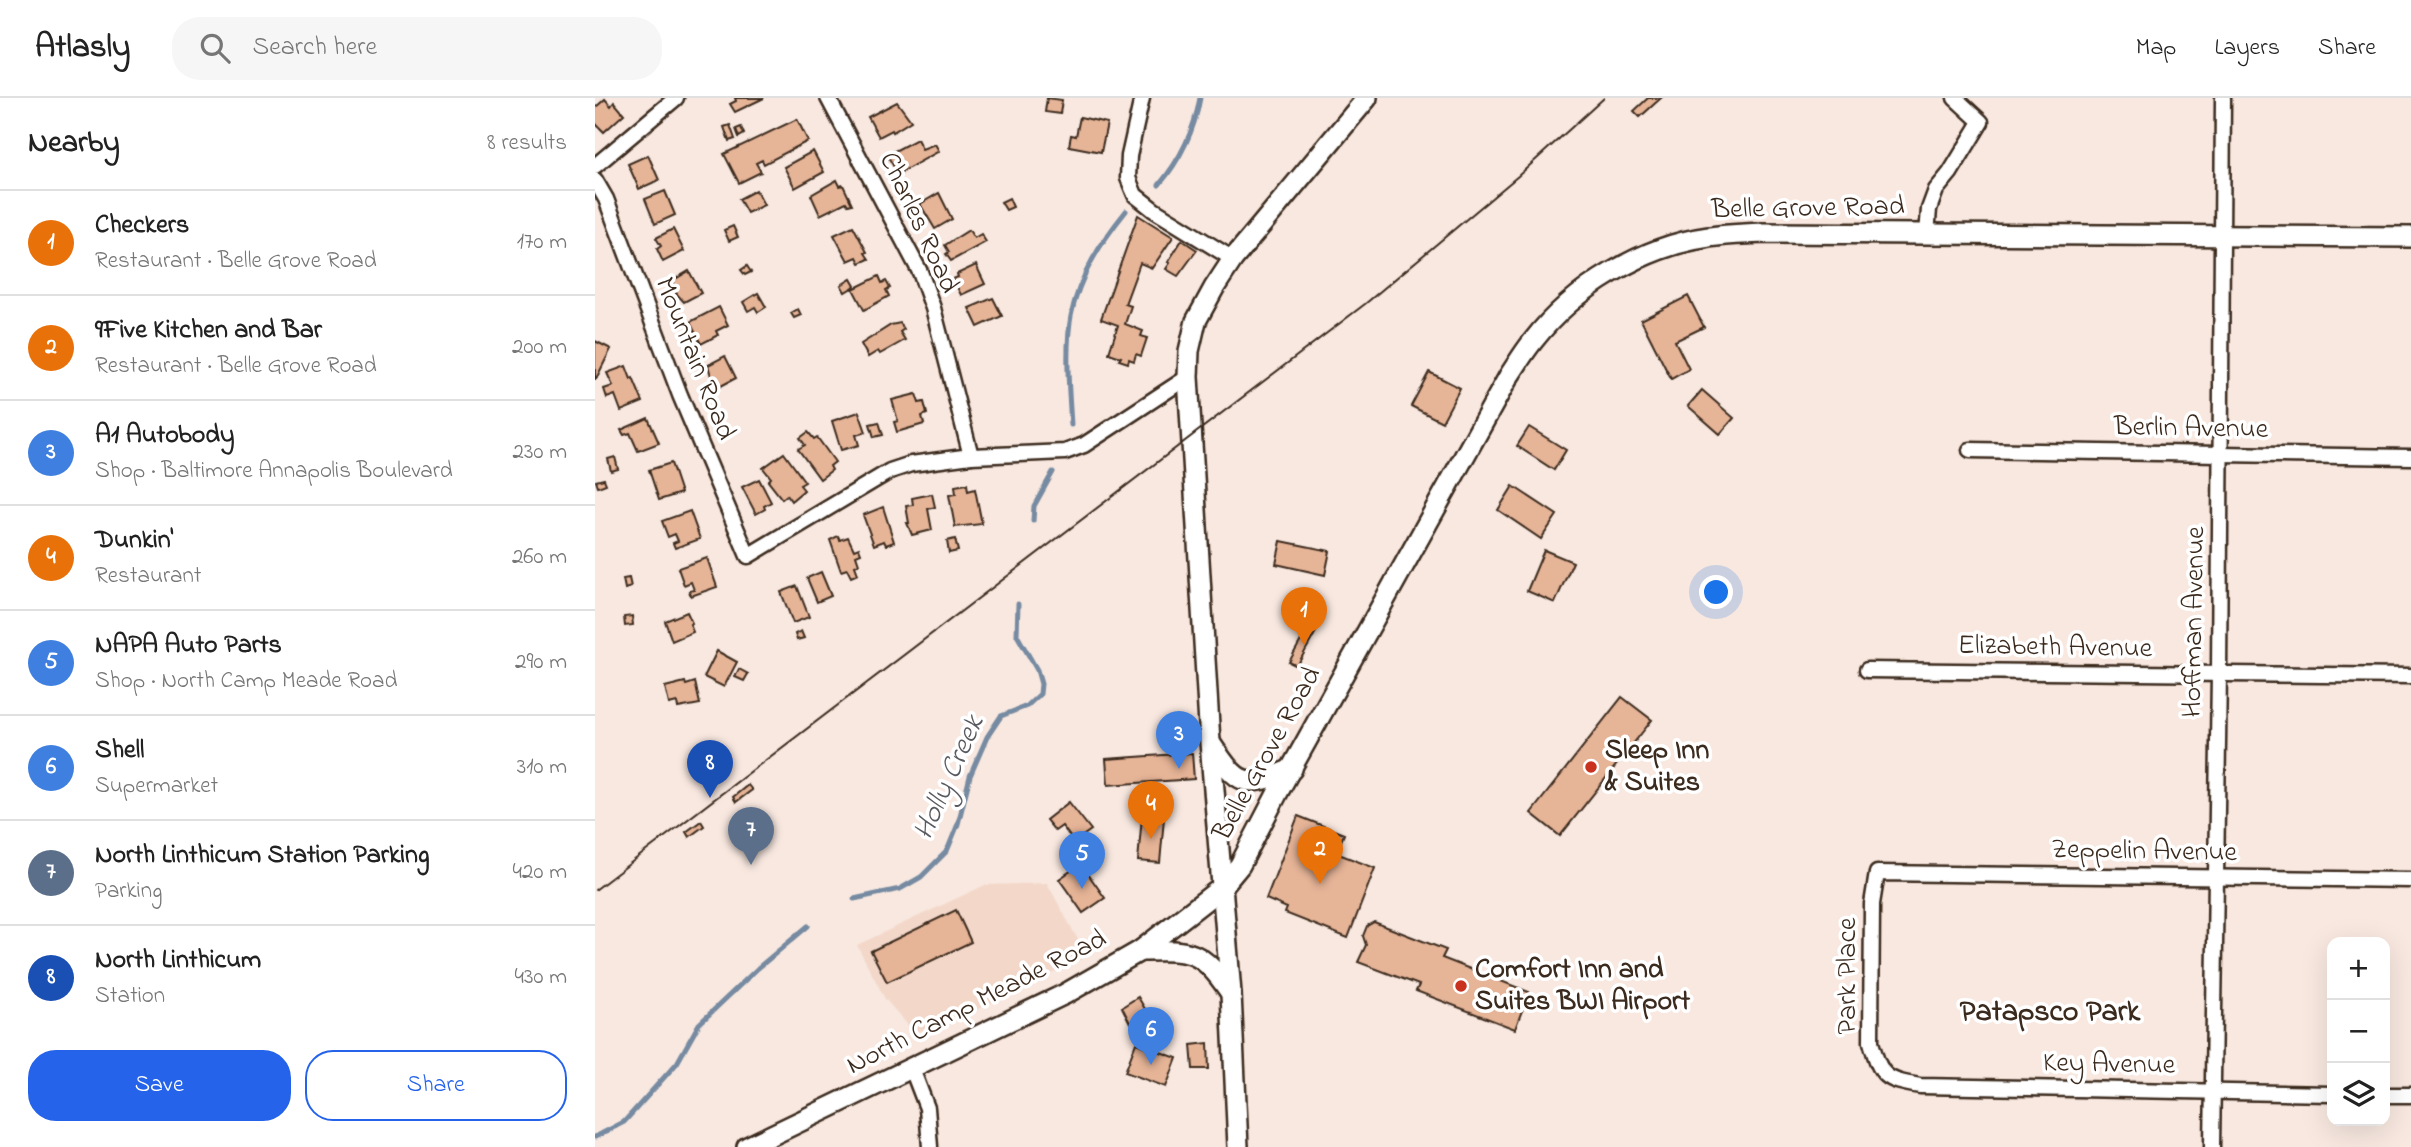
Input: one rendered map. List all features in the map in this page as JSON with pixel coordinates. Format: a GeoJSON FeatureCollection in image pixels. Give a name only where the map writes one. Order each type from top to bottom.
{"type":"FeatureCollection","features":[{"type":"Feature","properties":{"kind":"main road"},"geometry":{"type":"LineString","coordinates":[[1238,1147],[1231,993],[1210,742],[1188,377],[1189,351],[1196,321],[1233,259],[1367,98]]}},
{"type":"Feature","properties":{"kind":"main road","name":"Belle Grove Road"},"geometry":{"type":"LineString","coordinates":[[1221,888],[1240,865],[1509,376],[1534,340],[1561,311],[1594,284],[1622,267],[1664,248],[1707,237],[1762,233],[2411,237]]}},
{"type":"Feature","properties":{"kind":"main road"},"geometry":{"type":"LineString","coordinates":[[1210,742],[1227,768],[1238,778],[1249,782],[1263,781],[1291,769]]}},
{"type":"Feature","properties":{"kind":"main road","name":"North Camp Meade Road"},"geometry":{"type":"LineString","coordinates":[[747,1147],[1065,994],[1140,951],[1221,888]]}},
{"type":"Feature","properties":{"kind":"main road"},"geometry":{"type":"LineString","coordinates":[[1140,951],[1186,951],[1202,958],[1214,969],[1231,993]]}},
{"type":"Feature","properties":{"kind":"street"},"geometry":{"type":"LineString","coordinates":[[595,166],[676,98]]}},
{"type":"Feature","properties":{"kind":"street","name":"Charles Road"},"geometry":{"type":"LineString","coordinates":[[828,98],[920,272],[933,308],[971,456]]}},
{"type":"Feature","properties":{"kind":"street"},"geometry":{"type":"LineString","coordinates":[[1142,98],[1129,156],[1128,178],[1135,195],[1154,210],[1233,259]]}},
{"type":"Feature","properties":{"kind":"street"},"geometry":{"type":"LineString","coordinates":[[1927,234],[1929,209],[1936,190],[1950,173],[1981,122],[1955,98]]}},
{"type":"Feature","properties":{"kind":"street","name":"Hoffman Avenue"},"geometry":{"type":"LineString","coordinates":[[2212,1147],[2223,98]]}},
{"type":"Feature","properties":{"kind":"street","name":"Mountain Road"},"geometry":{"type":"LineString","coordinates":[[595,180],[606,199],[680,395],[748,556],[890,471],[911,464],[971,456]]}},
{"type":"Feature","properties":{"kind":"street"},"geometry":{"type":"LineString","coordinates":[[971,456],[1065,452],[1084,445],[1188,377]]}},
{"type":"Feature","properties":{"kind":"street","name":"Berlin Avenue"},"geometry":{"type":"LineString","coordinates":[[1970,450],[2411,457]]}},
{"type":"Feature","properties":{"kind":"street","name":"Elizabeth Avenue"},"geometry":{"type":"LineString","coordinates":[[1867,670],[2411,676]]}},
{"type":"Feature","properties":{"kind":"street","name":"Zeppelin Avenue"},"geometry":{"type":"LineString","coordinates":[[1877,873],[2411,880]]}},
{"type":"Feature","properties":{"kind":"street","name":"Park Place"},"geometry":{"type":"LineString","coordinates":[[1877,873],[1872,904],[1871,1042],[1885,1077]]}},
{"type":"Feature","properties":{"kind":"street"},"geometry":{"type":"LineString","coordinates":[[912,1069],[927,1108],[930,1147]]}},
{"type":"Feature","properties":{"kind":"street","name":"Key Avenue"},"geometry":{"type":"LineString","coordinates":[[1885,1077],[1899,1083],[1920,1086],[2327,1094]]}},
{"type":"Feature","properties":{"kind":"street"},"geometry":{"type":"LineString","coordinates":[[2390,1095],[2411,1095]]}},
{"type":"Feature","properties":{"kind":"shaded area"},"geometry":{"type":"Polygon","coordinates":[[[1047,883],[1087,956],[935,1030],[916,1031],[906,1023],[885,999],[857,945],[985,885],[1047,883]]]}},
{"type":"Feature","properties":{"kind":"building"},"geometry":{"type":"Polygon","coordinates":[[[735,98],[764,98],[735,112],[730,104],[736,101],[735,98]]]}},
{"type":"Feature","properties":{"kind":"building"},"geometry":{"type":"Polygon","coordinates":[[[1047,98],[1062,100],[1060,114],[1045,112],[1047,98]]]}},
{"type":"Feature","properties":{"kind":"building"},"geometry":{"type":"Polygon","coordinates":[[[1648,98],[1661,98],[1640,117],[1634,111],[1648,98]]]}},
{"type":"Feature","properties":{"kind":"building"},"geometry":{"type":"Polygon","coordinates":[[[605,99],[611,106],[614,102],[624,114],[604,132],[595,123],[595,108],[605,99]]]}},
{"type":"Feature","properties":{"kind":"building"},"geometry":{"type":"Polygon","coordinates":[[[897,102],[911,121],[879,137],[868,117],[897,102]]]}},
{"type":"Feature","properties":{"kind":"building"},"geometry":{"type":"Polygon","coordinates":[[[1080,117],[1107,123],[1101,152],[1069,146],[1071,135],[1076,136],[1080,117]]]}},
{"type":"Feature","properties":{"kind":"building"},"geometry":{"type":"Polygon","coordinates":[[[797,119],[808,141],[764,164],[762,160],[756,163],[761,172],[739,183],[724,154],[797,119]]]}},
{"type":"Feature","properties":{"kind":"building"},"geometry":{"type":"Polygon","coordinates":[[[730,125],[735,139],[729,141],[724,127],[730,125]]]}},
{"type":"Feature","properties":{"kind":"building"},"geometry":{"type":"Polygon","coordinates":[[[741,127],[744,134],[739,137],[736,129],[741,127]]]}},
{"type":"Feature","properties":{"kind":"building"},"geometry":{"type":"Polygon","coordinates":[[[917,139],[922,149],[935,144],[939,151],[898,174],[887,155],[917,139]]]}},
{"type":"Feature","properties":{"kind":"building"},"geometry":{"type":"Polygon","coordinates":[[[813,151],[824,172],[795,188],[784,167],[813,151]]]}},
{"type":"Feature","properties":{"kind":"building"},"geometry":{"type":"Polygon","coordinates":[[[648,155],[659,180],[639,189],[628,164],[648,155]]]}},
{"type":"Feature","properties":{"kind":"building"},"geometry":{"type":"Polygon","coordinates":[[[837,180],[840,186],[843,185],[852,204],[848,205],[846,202],[820,215],[811,195],[837,180]]]}},
{"type":"Feature","properties":{"kind":"building"},"geometry":{"type":"Polygon","coordinates":[[[756,190],[764,205],[747,213],[739,199],[756,190]]]}},
{"type":"Feature","properties":{"kind":"building"},"geometry":{"type":"Polygon","coordinates":[[[665,191],[675,215],[655,224],[645,199],[665,191]]]}},
{"type":"Feature","properties":{"kind":"building"},"geometry":{"type":"Polygon","coordinates":[[[939,193],[952,219],[935,229],[920,204],[939,193]]]}},
{"type":"Feature","properties":{"kind":"building"},"geometry":{"type":"Polygon","coordinates":[[[1009,198],[1013,207],[1006,210],[1001,202],[1009,198]]]}},
{"type":"Feature","properties":{"kind":"building"},"geometry":{"type":"Polygon","coordinates":[[[1138,215],[1173,237],[1152,268],[1140,263],[1125,304],[1131,306],[1125,324],[1143,331],[1141,336],[1147,338],[1141,356],[1136,354],[1134,361],[1129,359],[1128,363],[1109,353],[1118,325],[1101,319],[1138,215]]]}},
{"type":"Feature","properties":{"kind":"building"},"geometry":{"type":"Polygon","coordinates":[[[733,226],[738,237],[729,241],[724,230],[733,226]]]}},
{"type":"Feature","properties":{"kind":"building"},"geometry":{"type":"Polygon","coordinates":[[[853,226],[869,259],[860,263],[857,257],[848,261],[834,235],[853,226]]]}},
{"type":"Feature","properties":{"kind":"building"},"geometry":{"type":"Polygon","coordinates":[[[673,229],[684,251],[663,262],[657,249],[661,246],[656,238],[673,229]]]}},
{"type":"Feature","properties":{"kind":"building"},"geometry":{"type":"Polygon","coordinates":[[[969,230],[974,238],[981,234],[986,242],[951,261],[946,254],[949,252],[945,245],[969,230]]]}},
{"type":"Feature","properties":{"kind":"building"},"geometry":{"type":"Polygon","coordinates":[[[1182,240],[1197,250],[1178,276],[1166,269],[1182,240]]]}},
{"type":"Feature","properties":{"kind":"building"},"geometry":{"type":"Polygon","coordinates":[[[976,265],[985,284],[961,295],[953,279],[958,277],[957,274],[976,265]]]}},
{"type":"Feature","properties":{"kind":"building"},"geometry":{"type":"Polygon","coordinates":[[[747,266],[751,272],[745,275],[741,270],[747,266]]]}},
{"type":"Feature","properties":{"kind":"building"},"geometry":{"type":"Polygon","coordinates":[[[689,271],[701,293],[684,302],[675,292],[672,281],[689,271]]]}},
{"type":"Feature","properties":{"kind":"building"},"geometry":{"type":"Polygon","coordinates":[[[879,276],[882,283],[886,281],[890,288],[886,290],[889,296],[864,310],[853,289],[879,276]]]}},
{"type":"Feature","properties":{"kind":"building"},"geometry":{"type":"Polygon","coordinates":[[[851,279],[855,286],[845,292],[841,285],[851,279]]]}},
{"type":"Feature","properties":{"kind":"building"},"geometry":{"type":"Polygon","coordinates":[[[758,293],[766,307],[758,312],[755,307],[748,311],[743,302],[758,293]]]}},
{"type":"Feature","properties":{"kind":"building"},"geometry":{"type":"Polygon","coordinates":[[[1688,296],[1704,327],[1675,341],[1689,369],[1671,379],[1641,320],[1688,296]]]}},
{"type":"Feature","properties":{"kind":"building"},"geometry":{"type":"Polygon","coordinates":[[[993,298],[1002,316],[978,327],[969,308],[993,298]]]}},
{"type":"Feature","properties":{"kind":"building"},"geometry":{"type":"Polygon","coordinates":[[[719,307],[728,325],[716,331],[718,335],[701,344],[690,322],[719,307]]]}},
{"type":"Feature","properties":{"kind":"building"},"geometry":{"type":"Polygon","coordinates":[[[798,309],[801,315],[794,318],[791,313],[798,309]]]}},
{"type":"Feature","properties":{"kind":"building"},"geometry":{"type":"Polygon","coordinates":[[[900,323],[904,329],[900,332],[905,340],[880,354],[878,351],[868,357],[861,344],[891,325],[900,323]]]}},
{"type":"Feature","properties":{"kind":"building"},"geometry":{"type":"Polygon","coordinates":[[[595,341],[611,349],[596,379],[595,379],[595,341]]]}},
{"type":"Feature","properties":{"kind":"building"},"geometry":{"type":"Polygon","coordinates":[[[725,356],[736,378],[719,387],[715,378],[712,380],[708,365],[725,356]]]}},
{"type":"Feature","properties":{"kind":"building"},"geometry":{"type":"Polygon","coordinates":[[[626,366],[643,402],[621,411],[615,395],[607,398],[604,389],[613,386],[607,373],[626,366]]]}},
{"type":"Feature","properties":{"kind":"building"},"geometry":{"type":"Polygon","coordinates":[[[1429,372],[1460,388],[1442,422],[1411,406],[1429,372]]]}},
{"type":"Feature","properties":{"kind":"building"},"geometry":{"type":"Polygon","coordinates":[[[1702,390],[1734,418],[1720,434],[1688,406],[1702,390]]]}},
{"type":"Feature","properties":{"kind":"building"},"geometry":{"type":"Polygon","coordinates":[[[916,394],[919,403],[924,402],[927,414],[922,416],[924,424],[897,432],[894,422],[898,421],[892,400],[916,394]]]}},
{"type":"Feature","properties":{"kind":"building"},"geometry":{"type":"Polygon","coordinates":[[[859,412],[866,432],[856,435],[859,445],[841,450],[832,421],[859,412]]]}},
{"type":"Feature","properties":{"kind":"building"},"geometry":{"type":"Polygon","coordinates":[[[648,418],[659,443],[638,451],[630,433],[624,435],[621,430],[648,418]]]}},
{"type":"Feature","properties":{"kind":"building"},"geometry":{"type":"Polygon","coordinates":[[[879,422],[883,435],[874,437],[870,424],[879,422]]]}},
{"type":"Feature","properties":{"kind":"building"},"geometry":{"type":"Polygon","coordinates":[[[1529,427],[1566,450],[1554,470],[1517,446],[1529,427]]]}},
{"type":"Feature","properties":{"kind":"building"},"geometry":{"type":"Polygon","coordinates":[[[808,432],[814,439],[817,437],[835,462],[830,466],[832,470],[820,479],[798,449],[805,445],[800,438],[808,432]]]}},
{"type":"Feature","properties":{"kind":"building"},"geometry":{"type":"Polygon","coordinates":[[[784,453],[805,482],[800,485],[804,490],[791,501],[787,495],[782,499],[768,481],[771,478],[763,468],[784,453]]]}},
{"type":"Feature","properties":{"kind":"building"},"geometry":{"type":"Polygon","coordinates":[[[615,457],[618,469],[611,471],[608,459],[615,457]]]}},
{"type":"Feature","properties":{"kind":"building"},"geometry":{"type":"Polygon","coordinates":[[[671,463],[681,493],[659,500],[649,470],[671,463]]]}},
{"type":"Feature","properties":{"kind":"building"},"geometry":{"type":"Polygon","coordinates":[[[604,479],[606,484],[598,487],[596,481],[604,479]]]}},
{"type":"Feature","properties":{"kind":"building"},"geometry":{"type":"Polygon","coordinates":[[[759,479],[771,502],[756,514],[742,487],[759,479]]]}},
{"type":"Feature","properties":{"kind":"building"},"geometry":{"type":"Polygon","coordinates":[[[967,484],[968,491],[975,489],[982,524],[955,527],[949,495],[956,494],[955,486],[967,484]]]}},
{"type":"Feature","properties":{"kind":"building"},"geometry":{"type":"Polygon","coordinates":[[[1513,486],[1557,515],[1541,539],[1498,510],[1513,486]]]}},
{"type":"Feature","properties":{"kind":"building"},"geometry":{"type":"Polygon","coordinates":[[[932,494],[935,507],[928,509],[932,530],[912,535],[907,523],[906,506],[913,505],[912,498],[932,494]]]}},
{"type":"Feature","properties":{"kind":"building"},"geometry":{"type":"Polygon","coordinates":[[[883,507],[894,542],[886,545],[884,541],[874,545],[863,515],[883,507]]]}},
{"type":"Feature","properties":{"kind":"building"},"geometry":{"type":"Polygon","coordinates":[[[690,511],[700,539],[675,548],[673,543],[678,541],[675,534],[668,537],[662,521],[690,511]]]}},
{"type":"Feature","properties":{"kind":"building"},"geometry":{"type":"Polygon","coordinates":[[[838,536],[840,540],[848,537],[854,550],[859,548],[861,553],[856,555],[859,564],[855,566],[858,574],[851,577],[847,569],[841,571],[830,540],[838,536]]]}},
{"type":"Feature","properties":{"kind":"building"},"geometry":{"type":"Polygon","coordinates":[[[955,539],[958,551],[949,553],[947,541],[955,539]]]}},
{"type":"Feature","properties":{"kind":"building"},"geometry":{"type":"Polygon","coordinates":[[[1281,541],[1330,551],[1325,575],[1276,564],[1281,541]]]}},
{"type":"Feature","properties":{"kind":"building"},"geometry":{"type":"Polygon","coordinates":[[[1544,550],[1573,562],[1555,603],[1527,591],[1544,550]]]}},
{"type":"Feature","properties":{"kind":"building"},"geometry":{"type":"Polygon","coordinates":[[[707,558],[717,587],[691,596],[689,591],[694,590],[691,582],[684,585],[678,568],[707,558]]]}},
{"type":"Feature","properties":{"kind":"building"},"geometry":{"type":"Polygon","coordinates":[[[821,572],[831,596],[817,602],[807,578],[821,572]]]}},
{"type":"Feature","properties":{"kind":"building"},"geometry":{"type":"Polygon","coordinates":[[[629,578],[631,587],[625,589],[623,579],[629,578]]]}},
{"type":"Feature","properties":{"kind":"building"},"geometry":{"type":"Polygon","coordinates":[[[797,586],[809,617],[793,623],[781,592],[797,586]]]}},
{"type":"Feature","properties":{"kind":"building"},"geometry":{"type":"Polygon","coordinates":[[[687,612],[693,632],[672,641],[665,621],[687,612]]]}},
{"type":"Feature","properties":{"kind":"building"},"geometry":{"type":"Polygon","coordinates":[[[632,616],[633,625],[625,626],[624,617],[632,616]]]}},
{"type":"Feature","properties":{"kind":"building"},"geometry":{"type":"Polygon","coordinates":[[[1310,624],[1318,628],[1297,666],[1289,662],[1310,624]]]}},
{"type":"Feature","properties":{"kind":"building"},"geometry":{"type":"Polygon","coordinates":[[[801,631],[804,638],[797,640],[795,634],[801,631]]]}},
{"type":"Feature","properties":{"kind":"building"},"geometry":{"type":"Polygon","coordinates":[[[717,651],[737,662],[724,687],[704,677],[717,651]]]}},
{"type":"Feature","properties":{"kind":"building"},"geometry":{"type":"Polygon","coordinates":[[[739,669],[748,674],[744,681],[735,677],[739,669]]]}},
{"type":"Feature","properties":{"kind":"building"},"geometry":{"type":"Polygon","coordinates":[[[685,682],[686,685],[695,682],[700,704],[678,708],[677,702],[669,704],[665,687],[685,682]]]}},
{"type":"Feature","properties":{"kind":"building","name":"Sleep Inn & Suites"},"geometry":{"type":"Polygon","coordinates":[[[1622,697],[1652,720],[1560,836],[1531,813],[1622,697]]]}},
{"type":"Feature","properties":{"kind":"building"},"geometry":{"type":"Polygon","coordinates":[[[1192,753],[1194,779],[1108,785],[1106,759],[1192,753]]]}},
{"type":"Feature","properties":{"kind":"building"},"geometry":{"type":"Polygon","coordinates":[[[748,785],[752,790],[736,802],[733,797],[748,785]]]}},
{"type":"Feature","properties":{"kind":"building"},"geometry":{"type":"Polygon","coordinates":[[[1069,802],[1091,830],[1074,842],[1062,826],[1055,831],[1046,820],[1069,802]]]}},
{"type":"Feature","properties":{"kind":"building"},"geometry":{"type":"Polygon","coordinates":[[[1142,816],[1164,818],[1160,863],[1138,861],[1142,816]]]}},
{"type":"Feature","properties":{"kind":"building"},"geometry":{"type":"Polygon","coordinates":[[[1298,816],[1344,834],[1336,853],[1375,868],[1348,938],[1285,913],[1287,908],[1266,899],[1298,816]]]}},
{"type":"Feature","properties":{"kind":"building"},"geometry":{"type":"Polygon","coordinates":[[[701,821],[704,826],[689,837],[686,832],[701,821]]]}},
{"type":"Feature","properties":{"kind":"building"},"geometry":{"type":"Polygon","coordinates":[[[1081,864],[1105,898],[1083,913],[1059,879],[1081,864]]]}},
{"type":"Feature","properties":{"kind":"building"},"geometry":{"type":"Polygon","coordinates":[[[956,910],[971,942],[887,982],[871,951],[956,910]]]}},
{"type":"Feature","properties":{"kind":"building"},"geometry":{"type":"Polygon","coordinates":[[[1374,922],[1446,950],[1442,958],[1529,992],[1515,1029],[1416,991],[1419,985],[1358,962],[1366,945],[1363,936],[1367,926],[1374,922]]]}},
{"type":"Feature","properties":{"kind":"building"},"geometry":{"type":"Polygon","coordinates":[[[1138,997],[1148,1014],[1130,1023],[1122,1007],[1138,997]]]}},
{"type":"Feature","properties":{"kind":"building"},"geometry":{"type":"Polygon","coordinates":[[[1136,1043],[1177,1058],[1166,1087],[1125,1072],[1136,1043]]]}},
{"type":"Feature","properties":{"kind":"building"},"geometry":{"type":"Polygon","coordinates":[[[1208,1043],[1209,1069],[1193,1069],[1191,1045],[1208,1043]]]}},
{"type":"Feature","properties":{"kind":"waterway","name":"Holly Creek"},"geometry":{"type":"LineString","coordinates":[[1159,185],[1185,144],[1200,98]]}},
{"type":"Feature","properties":{"kind":"waterway","name":"Holly Creek"},"geometry":{"type":"LineString","coordinates":[[1071,425],[1068,370],[1071,316],[1079,287],[1092,260],[1126,211]]}},
{"type":"Feature","properties":{"kind":"waterway","name":"Holly Creek"},"geometry":{"type":"LineString","coordinates":[[1033,521],[1034,506],[1053,472]]}},
{"type":"Feature","properties":{"kind":"waterway","name":"Holly Creek"},"geometry":{"type":"LineString","coordinates":[[854,899],[900,889],[921,877],[947,851],[958,824],[970,776],[987,737],[1001,716],[1027,706],[1040,694],[1041,684],[1037,670],[1017,635],[1018,604]]}},
{"type":"Feature","properties":{"kind":"waterway","name":"Holly Creek"},"geometry":{"type":"LineString","coordinates":[[595,1137],[624,1122],[677,1063],[699,1024],[758,968],[808,926]]}},
{"type":"Feature","properties":{"kind":"tram line"},"geometry":{"type":"LineString","coordinates":[[595,890],[1365,304],[1518,176],[1604,98]]}},
{"type":"Feature","properties":{"kind":"place","name":"Checkers"},"geometry":{"type":"Point","coordinates":[1304,645]}},
{"type":"Feature","properties":{"kind":"place","name":"Sleep Inn & Suites"},"geometry":{"type":"Point","coordinates":[1591,767]}},
{"type":"Feature","properties":{"kind":"place","name":"A1 Autobody"},"geometry":{"type":"Point","coordinates":[1179,769]}},
{"type":"Feature","properties":{"kind":"place","name":"North Linthicum"},"geometry":{"type":"Point","coordinates":[710,798]}},
{"type":"Feature","properties":{"kind":"place","name":"Dunkin'"},"geometry":{"type":"Point","coordinates":[1151,839]}},
{"type":"Feature","properties":{"kind":"place","name":"North Linthicum Station Parking"},"geometry":{"type":"Point","coordinates":[751,865]}},
{"type":"Feature","properties":{"kind":"place","name":"9Five Kitchen and Bar"},"geometry":{"type":"Point","coordinates":[1320,884]}},
{"type":"Feature","properties":{"kind":"place","name":"NAPA Auto Parts"},"geometry":{"type":"Point","coordinates":[1082,889]}},
{"type":"Feature","properties":{"kind":"place","name":"Comfort Inn and Suites BWI Airport"},"geometry":{"type":"Point","coordinates":[1461,986]}},
{"type":"Feature","properties":{"kind":"place","name":"Shell"},"geometry":{"type":"Point","coordinates":[1151,1065]}},
{"type":"Feature","properties":{"kind":"district","name":"Patapsco Park"},"geometry":{"type":"Point","coordinates":[2050,1013]}}]}
